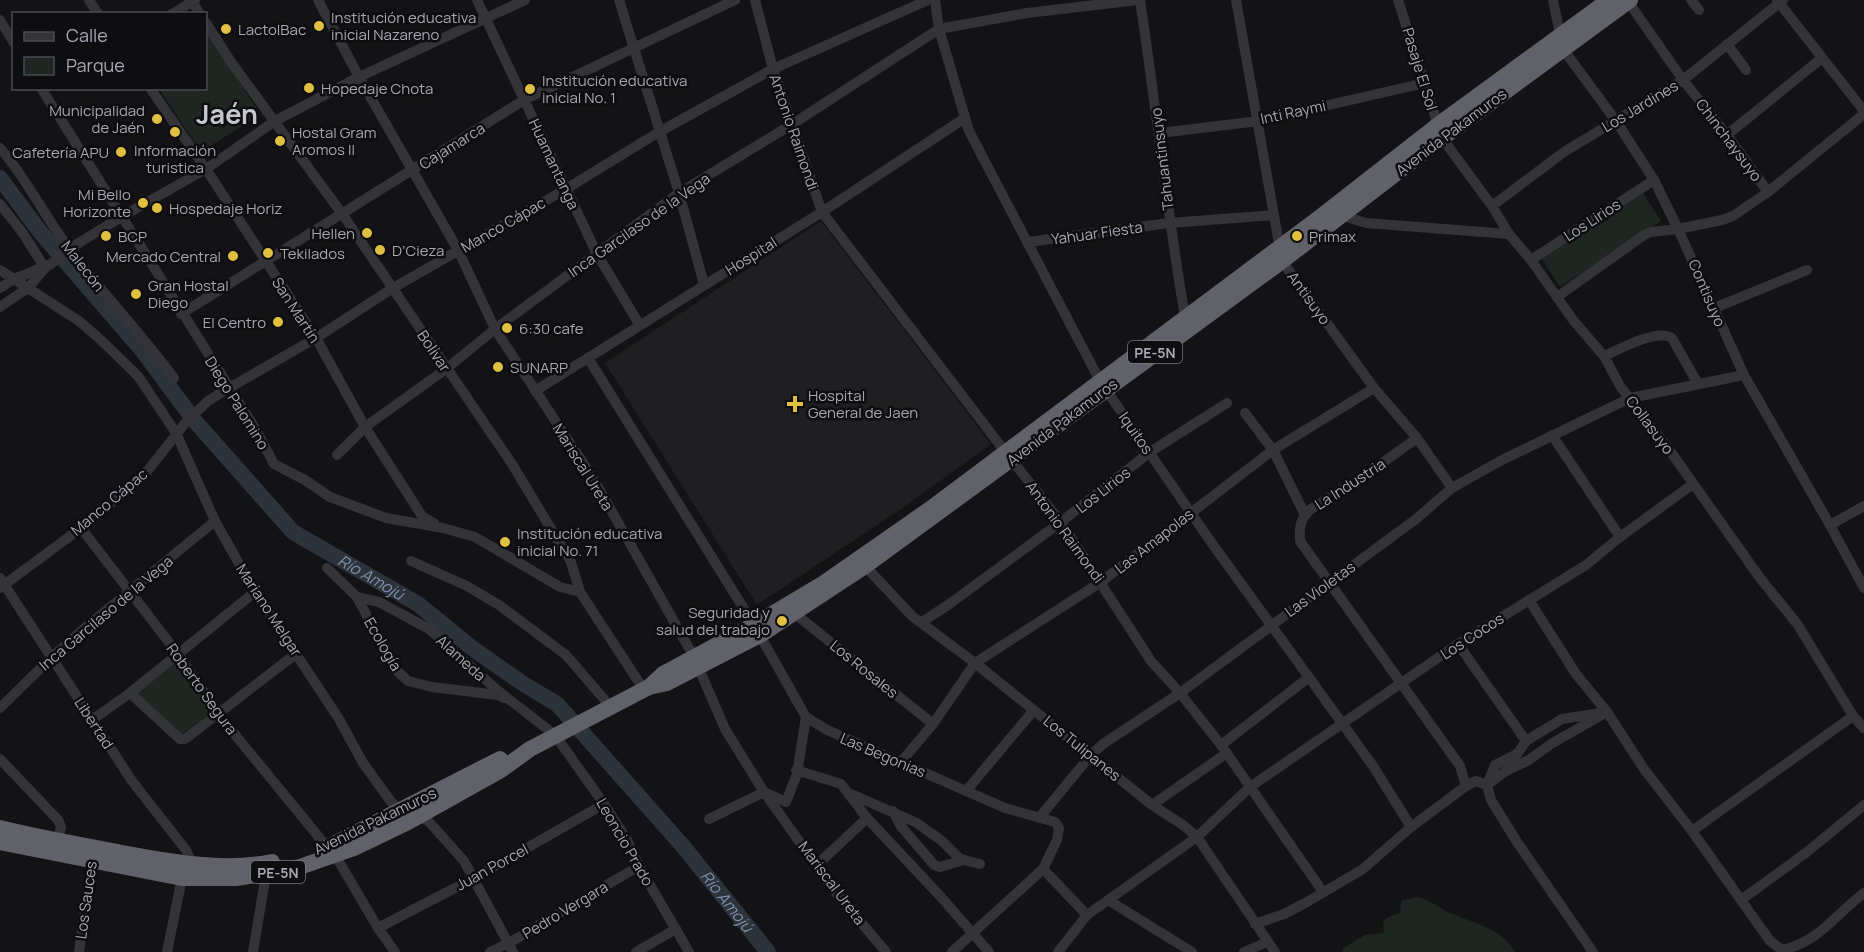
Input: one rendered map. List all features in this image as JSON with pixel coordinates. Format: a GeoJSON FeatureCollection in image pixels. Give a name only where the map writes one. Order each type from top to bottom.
{"type":"FeatureCollection","features":[{"type":"Feature","properties":{"kind":"highway","name":"Avenida Pakamuros"},"geometry":{"type":"LineString","coordinates":[[560,733],[647,689],[668,683],[696,662],[757,630],[794,614],[864,566],[1561,42],[1609,0]]}},
{"type":"Feature","properties":{"kind":"highway","name":"Avenida Pakamuros"},"geometry":{"type":"LineString","coordinates":[[1561,42],[1628,0]]}},
{"type":"Feature","properties":{"kind":"highway","name":"Avenida Pakamuros"},"geometry":{"type":"LineString","coordinates":[[1102,385],[1185,317],[1340,215],[1440,132]]}},
{"type":"Feature","properties":{"kind":"highway","name":"Avenida Pakamuros"},"geometry":{"type":"LineString","coordinates":[[757,630],[1009,457]]}},
{"type":"Feature","properties":{"kind":"highway","name":"PE-5N"},"geometry":{"type":"LineString","coordinates":[[0,843],[56,847],[92,854],[182,878],[206,879],[266,874],[294,869],[331,851],[418,816],[501,770],[530,749],[560,733]]}},
{"type":"Feature","properties":{"kind":"highway","name":"Avenida Pakamuros"},"geometry":{"type":"LineString","coordinates":[[92,854],[193,865],[234,866],[266,863],[331,851],[493,762],[530,749]]}},
{"type":"Feature","properties":{"kind":"highway","name":"PE-5N"},"geometry":{"type":"LineString","coordinates":[[0,828],[56,847]]}},
{"type":"Feature","properties":{"kind":"street","name":"Mariscal Ureta"},"geometry":{"type":"LineString","coordinates":[[318,0],[359,77],[458,250],[495,329],[593,478],[696,662],[725,729],[764,792],[833,889],[886,952]]}},
{"type":"Feature","properties":{"kind":"street","name":"Huamantanga"},"geometry":{"type":"LineString","coordinates":[[477,0],[597,254],[639,324]]}},
{"type":"Feature","properties":{"kind":"street"},"geometry":{"type":"LineString","coordinates":[[0,307],[29,287],[48,266],[67,251],[121,217],[206,169],[275,121],[359,77],[525,0]]}},
{"type":"Feature","properties":{"kind":"street"},"geometry":{"type":"LineString","coordinates":[[619,0],[679,193],[704,284]]}},
{"type":"Feature","properties":{"kind":"street","name":"Cajamarca"},"geometry":{"type":"LineString","coordinates":[[182,314],[524,100],[735,0]]}},
{"type":"Feature","properties":{"kind":"street","name":"Antonio Raimondi"},"geometry":{"type":"LineString","coordinates":[[755,0],[773,69],[822,212],[1061,522],[1151,661],[1180,693],[1224,749],[1323,892]]}},
{"type":"Feature","properties":{"kind":"street","name":"Manco Cápac"},"geometry":{"type":"LineString","coordinates":[[1,584],[81,528],[145,474],[186,422],[208,402],[229,388],[316,338],[393,288],[566,189],[659,132],[773,69],[928,0]]}},
{"type":"Feature","properties":{"kind":"street","name":"Iquitos"},"geometry":{"type":"LineString","coordinates":[[934,0],[939,28],[969,131],[1102,385],[1308,678],[1343,723],[1384,782],[1411,827]]}},
{"type":"Feature","properties":{"kind":"street","name":"Inca Garcilaso de la Vega"},"geometry":{"type":"LineString","coordinates":[[337,455],[365,427],[446,369],[495,329],[679,193],[791,125],[939,28],[1055,5],[1139,0]]}},
{"type":"Feature","properties":{"kind":"street","name":"Tahuantinsuyo"},"geometry":{"type":"LineString","coordinates":[[1139,0],[1160,133],[1169,223],[1185,317]]}},
{"type":"Feature","properties":{"kind":"street","name":"Antisuyo"},"geometry":{"type":"LineString","coordinates":[[1236,0],[1281,254],[1374,388],[1417,438],[1452,488]]}},
{"type":"Feature","properties":{"kind":"street","name":"Pasaje El Sol"},"geometry":{"type":"LineString","coordinates":[[1398,0],[1440,132]]}},
{"type":"Feature","properties":{"kind":"street","name":"Contisuyo"},"geometry":{"type":"LineString","coordinates":[[1553,0],[1561,42],[1654,180],[1744,375],[1864,588]]}},
{"type":"Feature","properties":{"kind":"street","name":"Chinchaysuyo"},"geometry":{"type":"LineString","coordinates":[[1628,0],[1683,80],[1768,192]]}},
{"type":"Feature","properties":{"kind":"street"},"geometry":{"type":"LineString","coordinates":[[1691,0],[1699,10]]}},
{"type":"Feature","properties":{"kind":"street"},"geometry":{"type":"LineString","coordinates":[[175,12],[192,1]]}},
{"type":"Feature","properties":{"kind":"street"},"geometry":{"type":"LineString","coordinates":[[1557,297],[1644,235],[1728,218],[1768,192],[1864,112],[1779,1]]}},
{"type":"Feature","properties":{"kind":"street","name":"Los Jardines"},"geometry":{"type":"LineString","coordinates":[[1492,206],[1564,152],[1683,80],[1779,1]]}},
{"type":"Feature","properties":{"kind":"street"},"geometry":{"type":"LineString","coordinates":[[0,20],[12,40]]}},
{"type":"Feature","properties":{"kind":"street","name":"Bolívar"},"geometry":{"type":"LineString","coordinates":[[207,25],[231,62],[343,215],[529,491],[571,562],[580,592],[647,689]]}},
{"type":"Feature","properties":{"kind":"street"},"geometry":{"type":"LineString","coordinates":[[1727,44],[1746,70]]}},
{"type":"Feature","properties":{"kind":"street"},"geometry":{"type":"LineString","coordinates":[[1727,135],[1822,58]]}},
{"type":"Feature","properties":{"kind":"street","name":"Inti Raymi"},"geometry":{"type":"LineString","coordinates":[[1160,133],[1258,121],[1425,83]]}},
{"type":"Feature","properties":{"kind":"street","name":"Diego Palomino"},"geometry":{"type":"LineString","coordinates":[[44,90],[274,464],[305,480],[330,497],[350,505],[386,518],[442,528],[475,537],[560,587],[580,592]]}},
{"type":"Feature","properties":{"kind":"street","name":"San Martín"},"geometry":{"type":"LineString","coordinates":[[151,90],[206,169],[316,338],[365,427],[422,516],[442,528]]}},
{"type":"Feature","properties":{"kind":"street","name":"Hospital"},"geometry":{"type":"LineString","coordinates":[[535,392],[639,324],[822,212],[965,118]]}},
{"type":"Feature","properties":{"kind":"street","name":"Collasuyo"},"geometry":{"type":"LineString","coordinates":[[1440,132],[1509,234],[1604,356],[1620,387],[1760,578],[1798,625],[1853,716],[1864,728]]}},
{"type":"Feature","properties":{"kind":"street","name":"Malecón"},"geometry":{"type":"LineString","coordinates":[[0,148],[67,251],[148,342],[174,378]]}},
{"type":"Feature","properties":{"kind":"street","name":"Los Lirios"},"geometry":{"type":"LineString","coordinates":[[1531,260],[1654,180]]}},
{"type":"Feature","properties":{"kind":"street"},"geometry":{"type":"LineString","coordinates":[[0,204],[48,266]]}},
{"type":"Feature","properties":{"kind":"street","name":"Yahuar Fiesta"},"geometry":{"type":"LineString","coordinates":[[1028,243],[1169,223],[1274,215]]}},
{"type":"Feature","properties":{"kind":"street"},"geometry":{"type":"LineString","coordinates":[[1340,215],[1366,223],[1509,234]]}},
{"type":"Feature","properties":{"kind":"street"},"geometry":{"type":"LineString","coordinates":[[0,288],[14,279],[48,266]]}},
{"type":"Feature","properties":{"kind":"street","name":"Mariano Melgar"},"geometry":{"type":"LineString","coordinates":[[0,270],[79,321],[131,369],[155,399],[176,433],[215,521],[255,592],[339,719],[363,763],[392,803],[431,824],[464,861],[511,948]]}},
{"type":"Feature","properties":{"kind":"street"},"geometry":{"type":"LineString","coordinates":[[1712,309],[1807,270]]}},
{"type":"Feature","properties":{"kind":"street"},"geometry":{"type":"LineString","coordinates":[[1604,356],[1656,335],[1667,334],[1672,338],[1698,384]]}},
{"type":"Feature","properties":{"kind":"street"},"geometry":{"type":"LineString","coordinates":[[588,358],[757,630]]}},
{"type":"Feature","properties":{"kind":"street","name":"Las Violetas"},"geometry":{"type":"LineString","coordinates":[[1039,818],[1090,756],[1103,744],[1180,693],[1416,519],[1452,488],[1502,460],[1630,398],[1744,375]]}},
{"type":"Feature","properties":{"kind":"street","name":"Las Amapolas"},"geometry":{"type":"LineString","coordinates":[[901,762],[933,724],[975,663],[1101,582],[1273,450],[1374,388]]}},
{"type":"Feature","properties":{"kind":"street","name":"Los Lirios"},"geometry":{"type":"LineString","coordinates":[[922,622],[1061,522],[1150,452],[1227,403]]}},
{"type":"Feature","properties":{"kind":"street"},"geometry":{"type":"LineString","coordinates":[[1245,413],[1273,450],[1305,514]]}},
{"type":"Feature","properties":{"kind":"street"},"geometry":{"type":"LineString","coordinates":[[1552,435],[1620,537]]}},
{"type":"Feature","properties":{"kind":"street","name":"La Industria"},"geometry":{"type":"LineString","coordinates":[[1329,583],[1300,541],[1299,526],[1305,514],[1417,438]]}},
{"type":"Feature","properties":{"kind":"street"},"geometry":{"type":"LineString","coordinates":[[264,470],[274,464]]}},
{"type":"Feature","properties":{"kind":"street","name":"Los Cocos"},"geometry":{"type":"LineString","coordinates":[[1197,837],[1250,787],[1458,644],[1586,565],[1620,537],[1693,484]]}},
{"type":"Feature","properties":{"kind":"street"},"geometry":{"type":"LineString","coordinates":[[1830,525],[1864,506]]}},
{"type":"Feature","properties":{"kind":"street","name":"Inca Garcilaso de la Vega"},"geometry":{"type":"LineString","coordinates":[[0,708],[52,657],[215,521]]}},
{"type":"Feature","properties":{"kind":"street","name":"Roberto Segura"},"geometry":{"type":"LineString","coordinates":[[81,528],[178,654],[219,714],[331,851],[395,952]]}},
{"type":"Feature","properties":{"kind":"street"},"geometry":{"type":"LineString","coordinates":[[411,561],[467,586],[499,605],[566,655],[606,709]]}},
{"type":"Feature","properties":{"kind":"street","name":"Los Tulipanes"},"geometry":{"type":"LineString","coordinates":[[864,566],[912,616],[975,663],[1152,805],[1197,837],[1275,952]]}},
{"type":"Feature","properties":{"kind":"street"},"geometry":{"type":"LineString","coordinates":[[327,568],[357,597]]}},
{"type":"Feature","properties":{"kind":"street"},"geometry":{"type":"LineString","coordinates":[[1329,583],[1460,766],[1466,786]]}},
{"type":"Feature","properties":{"kind":"street","name":"Libertad"},"geometry":{"type":"LineString","coordinates":[[1,584],[52,657],[132,781],[186,850],[193,865]]}},
{"type":"Feature","properties":{"kind":"street"},"geometry":{"type":"LineString","coordinates":[[92,720],[130,693],[255,592]]}},
{"type":"Feature","properties":{"kind":"street","name":"Ecología"},"geometry":{"type":"LineString","coordinates":[[357,597],[394,668],[408,681],[432,687],[498,695],[520,707]]}},
{"type":"Feature","properties":{"kind":"street","name":"Alameda"},"geometry":{"type":"LineString","coordinates":[[357,597],[379,602],[429,629],[497,690],[560,733]]}},
{"type":"Feature","properties":{"kind":"street"},"geometry":{"type":"LineString","coordinates":[[1529,600],[1576,674],[1607,712],[1644,769],[1692,831],[1770,941],[1782,950],[1798,946],[1835,921],[1864,893]]}},
{"type":"Feature","properties":{"kind":"street","name":"Los Rosales"},"geometry":{"type":"LineString","coordinates":[[794,614],[933,724]]}},
{"type":"Feature","properties":{"kind":"street","name":"Las Begonias"},"geometry":{"type":"LineString","coordinates":[[757,630],[806,717],[826,730],[1005,808],[1055,822],[1059,833],[1043,869]]}},
{"type":"Feature","properties":{"kind":"street"},"geometry":{"type":"LineString","coordinates":[[1458,644],[1526,741]]}},
{"type":"Feature","properties":{"kind":"street"},"geometry":{"type":"LineString","coordinates":[[130,693],[180,739],[188,737],[297,653]]}},
{"type":"Feature","properties":{"kind":"street"},"geometry":{"type":"LineString","coordinates":[[1152,805],[1224,749],[1308,678]]}},
{"type":"Feature","properties":{"kind":"street"},"geometry":{"type":"LineString","coordinates":[[966,792],[1034,710]]}},
{"type":"Feature","properties":{"kind":"street"},"geometry":{"type":"LineString","coordinates":[[1506,771],[1526,741],[1562,719],[1607,712]]}},
{"type":"Feature","properties":{"kind":"street"},"geometry":{"type":"LineString","coordinates":[[1255,924],[1284,914],[1363,869],[1411,827],[1466,786],[1476,781],[1487,784],[1607,712]]}},
{"type":"Feature","properties":{"kind":"street"},"geometry":{"type":"LineString","coordinates":[[1692,831],[1853,716]]}},
{"type":"Feature","properties":{"kind":"street"},"geometry":{"type":"LineString","coordinates":[[709,819],[764,792],[786,802],[797,774],[806,717]]}},
{"type":"Feature","properties":{"kind":"street","name":"Leoncio Prado"},"geometry":{"type":"LineString","coordinates":[[560,733],[627,840],[639,866],[689,952]]}},
{"type":"Feature","properties":{"kind":"street"},"geometry":{"type":"LineString","coordinates":[[1517,754],[1495,765],[1487,784],[1491,800],[1501,819],[1593,952]]}},
{"type":"Feature","properties":{"kind":"street"},"geometry":{"type":"LineString","coordinates":[[0,759],[58,820],[61,827],[56,847]]}},
{"type":"Feature","properties":{"kind":"street"},"geometry":{"type":"LineString","coordinates":[[796,770],[841,784],[867,818],[989,952]]}},
{"type":"Feature","properties":{"kind":"street"},"geometry":{"type":"LineString","coordinates":[[848,792],[916,823],[942,841],[956,856],[980,864]]}},
{"type":"Feature","properties":{"kind":"street","name":"Juan Porcel"},"geometry":{"type":"LineString","coordinates":[[378,928],[474,878],[604,804]]}},
{"type":"Feature","properties":{"kind":"street"},"geometry":{"type":"LineString","coordinates":[[1741,900],[1807,852],[1864,805]]}},
{"type":"Feature","properties":{"kind":"street"},"geometry":{"type":"LineString","coordinates":[[893,812],[906,832],[934,865],[940,867],[964,860]]}},
{"type":"Feature","properties":{"kind":"street"},"geometry":{"type":"LineString","coordinates":[[817,865],[867,818]]}},
{"type":"Feature","properties":{"kind":"street"},"geometry":{"type":"LineString","coordinates":[[1058,952],[1087,915],[1197,837]]}},
{"type":"Feature","properties":{"kind":"street","name":"Los Sauces"},"geometry":{"type":"LineString","coordinates":[[79,952],[92,854]]}},
{"type":"Feature","properties":{"kind":"street","name":"Pedro Vergara"},"geometry":{"type":"LineString","coordinates":[[490,952],[511,948],[639,866]]}},
{"type":"Feature","properties":{"kind":"street"},"geometry":{"type":"LineString","coordinates":[[952,952],[1043,869],[1087,915]]}},
{"type":"Feature","properties":{"kind":"street"},"geometry":{"type":"LineString","coordinates":[[253,952],[266,874]]}},
{"type":"Feature","properties":{"kind":"street"},"geometry":{"type":"LineString","coordinates":[[167,952],[182,878]]}},
{"type":"Feature","properties":{"kind":"street"},"geometry":{"type":"LineString","coordinates":[[1108,900],[1192,952]]}},
{"type":"Feature","properties":{"kind":"street"},"geometry":{"type":"LineString","coordinates":[[636,952],[676,929]]}},
{"type":"Feature","properties":{"kind":"street"},"geometry":{"type":"LineString","coordinates":[[1244,952],[1267,942]]}},
{"type":"Feature","properties":{"kind":"shaded area","name":"Hospital General de Jaen"},"geometry":{"type":"Polygon","coordinates":[[[821,221],[991,444],[907,505],[757,605],[605,363],[821,221]]]}},
{"type":"Feature","properties":{"kind":"green space"},"geometry":{"type":"Polygon","coordinates":[[[207,33],[259,112],[258,116],[204,150],[200,150],[160,90],[207,90],[207,33]]]}},
{"type":"Feature","properties":{"kind":"green space"},"geometry":{"type":"Polygon","coordinates":[[[1643,193],[1661,221],[1560,287],[1542,259],[1643,193]]]}},
{"type":"Feature","properties":{"kind":"green space"},"geometry":{"type":"Polygon","coordinates":[[[175,663],[213,711],[182,734],[136,693],[175,663]]]}},
{"type":"Feature","properties":{"kind":"green space"},"geometry":{"type":"Polygon","coordinates":[[[1418,897],[1494,931],[1515,952],[1343,952],[1342,949],[1365,935],[1384,933],[1383,922],[1386,918],[1400,913],[1401,901],[1418,897]]]}},
{"type":"Feature","properties":{"kind":"waterway","name":"Río Amojú"},"geometry":{"type":"LineString","coordinates":[[0,178],[41,233],[142,350],[194,420],[293,532],[418,604],[472,648],[557,704],[682,845],[768,952]]}},
{"type":"Feature","properties":{"kind":"place","name":"Institución educativa inicial Nazareno"},"geometry":{"type":"Point","coordinates":[319,26]}},
{"type":"Feature","properties":{"kind":"place","name":"LactolBac"},"geometry":{"type":"Point","coordinates":[226,29]}},
{"type":"Feature","properties":{"kind":"place","name":"Hopedaje Chota"},"geometry":{"type":"Point","coordinates":[309,88]}},
{"type":"Feature","properties":{"kind":"place","name":"Institución educativa inicial No. 1"},"geometry":{"type":"Point","coordinates":[530,89]}},
{"type":"Feature","properties":{"kind":"place","name":"Municipalidad de Jaén"},"geometry":{"type":"Point","coordinates":[157,119]}},
{"type":"Feature","properties":{"kind":"place","name":"Información turistica"},"geometry":{"type":"Point","coordinates":[175,132]}},
{"type":"Feature","properties":{"kind":"place","name":"Hostal Gram Aromos II"},"geometry":{"type":"Point","coordinates":[280,141]}},
{"type":"Feature","properties":{"kind":"place","name":"Cafetería APU"},"geometry":{"type":"Point","coordinates":[121,152]}},
{"type":"Feature","properties":{"kind":"place","name":"Mi Bello Horizonte"},"geometry":{"type":"Point","coordinates":[143,203]}},
{"type":"Feature","properties":{"kind":"place","name":"Hospedaje Horiz"},"geometry":{"type":"Point","coordinates":[157,208]}},
{"type":"Feature","properties":{"kind":"place","name":"Hellen"},"geometry":{"type":"Point","coordinates":[367,233]}},
{"type":"Feature","properties":{"kind":"place","name":"BCP"},"geometry":{"type":"Point","coordinates":[106,236]}},
{"type":"Feature","properties":{"kind":"place","name":"Primax"},"geometry":{"type":"Point","coordinates":[1297,236]}},
{"type":"Feature","properties":{"kind":"place","name":"D’Cieza"},"geometry":{"type":"Point","coordinates":[380,250]}},
{"type":"Feature","properties":{"kind":"place","name":"Tekilados"},"geometry":{"type":"Point","coordinates":[268,253]}},
{"type":"Feature","properties":{"kind":"place","name":"Mercado Central"},"geometry":{"type":"Point","coordinates":[233,256]}},
{"type":"Feature","properties":{"kind":"place","name":"Gran Hostal Diego"},"geometry":{"type":"Point","coordinates":[136,294]}},
{"type":"Feature","properties":{"kind":"place","name":"El Centro"},"geometry":{"type":"Point","coordinates":[278,322]}},
{"type":"Feature","properties":{"kind":"place","name":"6:30 cafe"},"geometry":{"type":"Point","coordinates":[507,328]}},
{"type":"Feature","properties":{"kind":"place","name":"SUNARP"},"geometry":{"type":"Point","coordinates":[498,367]}},
{"type":"Feature","properties":{"kind":"place","name":"Hospital General de Jaen"},"geometry":{"type":"Point","coordinates":[795,404]}},
{"type":"Feature","properties":{"kind":"place","name":"Institución educativa inicial No. 71"},"geometry":{"type":"Point","coordinates":[505,542]}},
{"type":"Feature","properties":{"kind":"place","name":"Seguridad y salud del trabajo"},"geometry":{"type":"Point","coordinates":[782,621]}},
{"type":"Feature","properties":{"kind":"district","name":"Jaén"},"geometry":{"type":"Point","coordinates":[227,113]}}]}
